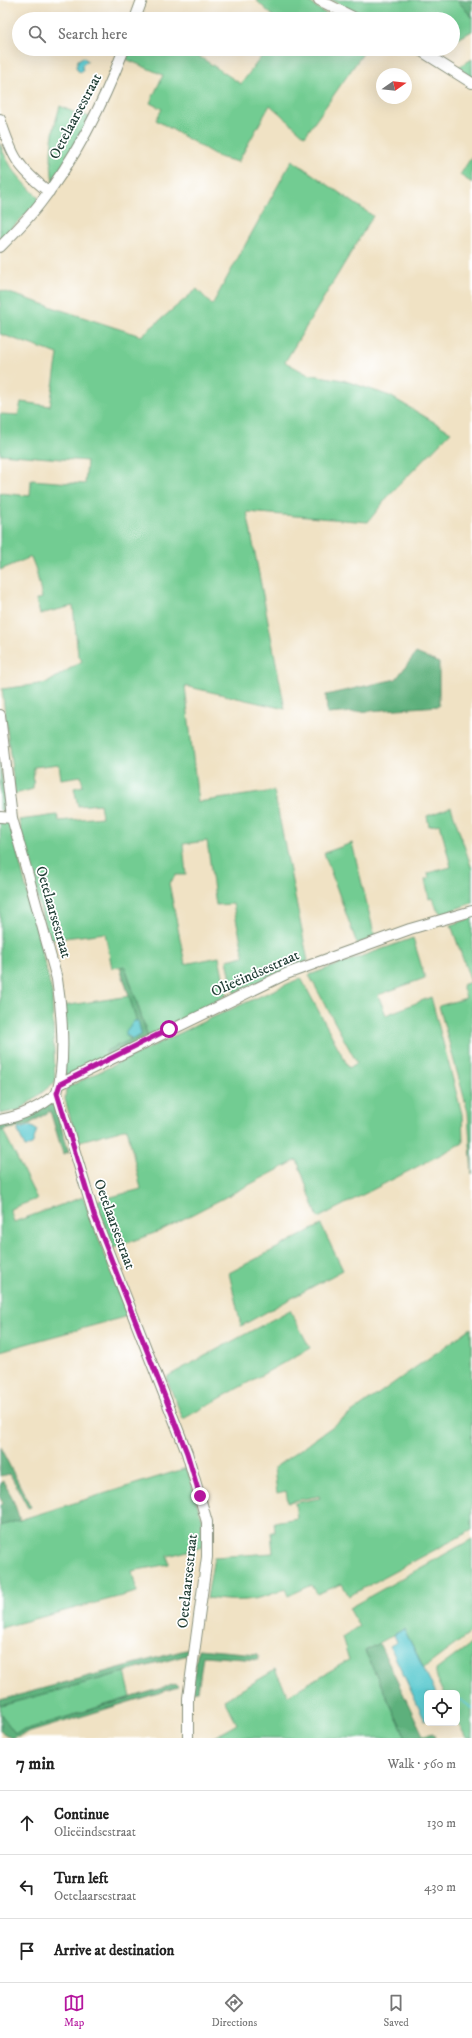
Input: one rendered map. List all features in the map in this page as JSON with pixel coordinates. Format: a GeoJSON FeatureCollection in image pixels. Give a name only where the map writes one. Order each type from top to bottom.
{"type":"FeatureCollection","features":[{"type":"Feature","properties":{"kind":"street"},"geometry":{"type":"LineString","coordinates":[[138,12],[142,0]]}},
{"type":"Feature","properties":{"kind":"street"},"geometry":{"type":"LineString","coordinates":[[319,0],[343,12]]}},
{"type":"Feature","properties":{"kind":"street","name":"Oetelaarsestraat"},"geometry":{"type":"LineString","coordinates":[[0,247],[41,203],[74,156],[105,96],[121,56]]}},
{"type":"Feature","properties":{"kind":"street"},"geometry":{"type":"LineString","coordinates":[[429,56],[472,84]]}},
{"type":"Feature","properties":{"kind":"street"},"geometry":{"type":"LineString","coordinates":[[0,119],[10,150],[18,164],[29,176],[48,192]]}},
{"type":"Feature","properties":{"kind":"street","name":"Oetelaarsestraat"},"geometry":{"type":"LineString","coordinates":[[0,716],[12,818],[58,979],[61,1004],[59,1088],[95,1218],[187,1453],[207,1522],[207,1558],[188,1698],[188,1738]]}},
{"type":"Feature","properties":{"kind":"street"},"geometry":{"type":"LineString","coordinates":[[0,816],[12,818]]}},
{"type":"Feature","properties":{"kind":"street","name":"Olieëindsestraat"},"geometry":{"type":"LineString","coordinates":[[0,1120],[16,1117],[34,1110],[59,1088],[286,974],[410,929],[472,911]]}},
{"type":"Feature","properties":{"kind":"green space"},"geometry":{"type":"Polygon","coordinates":[[[256,0],[307,0],[323,12],[269,12],[256,0]]]}},
{"type":"Feature","properties":{"kind":"green space"},"geometry":{"type":"Polygon","coordinates":[[[331,0],[457,0],[472,17],[472,31],[460,38],[460,12],[354,12],[331,0]]]}},
{"type":"Feature","properties":{"kind":"green space"},"geometry":{"type":"Polygon","coordinates":[[[457,0],[472,0],[472,17],[457,0]]]}},
{"type":"Feature","properties":{"kind":"green space"},"geometry":{"type":"Polygon","coordinates":[[[127,56],[199,56],[241,84],[262,56],[361,56],[305,136],[270,105],[238,162],[219,157],[156,120],[162,109],[150,103],[163,75],[126,59],[127,56]]]}},
{"type":"Feature","properties":{"kind":"green space"},"geometry":{"type":"Polygon","coordinates":[[[472,59],[472,78],[457,68],[472,59]]]}},
{"type":"Feature","properties":{"kind":"green space"},"geometry":{"type":"Polygon","coordinates":[[[60,106],[91,118],[53,183],[51,153],[60,106]]]}},
{"type":"Feature","properties":{"kind":"green space"},"geometry":{"type":"Polygon","coordinates":[[[0,143],[6,159],[20,179],[38,197],[38,202],[0,240],[0,143]]]}},
{"type":"Feature","properties":{"kind":"green space"},"geometry":{"type":"Polygon","coordinates":[[[472,156],[472,183],[460,175],[472,156]]]}},
{"type":"Feature","properties":{"kind":"green space"},"geometry":{"type":"Polygon","coordinates":[[[292,160],[373,216],[285,362],[307,374],[343,380],[390,396],[451,432],[390,494],[368,522],[247,512],[285,709],[185,686],[198,802],[274,791],[308,961],[234,993],[227,960],[244,956],[233,904],[216,905],[207,841],[183,844],[186,875],[176,875],[169,883],[185,964],[219,957],[227,995],[148,1037],[125,966],[112,968],[105,933],[48,940],[21,831],[19,820],[57,815],[59,821],[102,817],[100,804],[78,806],[74,788],[83,786],[81,776],[61,779],[59,764],[34,767],[33,789],[15,794],[2,689],[47,683],[82,661],[78,655],[73,606],[40,614],[36,600],[42,598],[36,570],[31,557],[0,570],[0,493],[30,496],[31,480],[85,484],[87,461],[0,454],[0,414],[18,415],[21,402],[50,406],[58,354],[0,334],[0,290],[141,336],[197,289],[212,305],[292,160]]]}},
{"type":"Feature","properties":{"kind":"green space"},"geometry":{"type":"Polygon","coordinates":[[[416,653],[439,663],[439,706],[327,714],[326,695],[396,679],[416,653]]]}},
{"type":"Feature","properties":{"kind":"green space"},"geometry":{"type":"Polygon","coordinates":[[[0,763],[7,811],[0,810],[0,763]]]}},
{"type":"Feature","properties":{"kind":"green space"},"geometry":{"type":"Polygon","coordinates":[[[451,807],[472,869],[472,903],[442,914],[437,910],[433,898],[429,899],[425,879],[429,878],[428,873],[451,867],[440,824],[429,826],[427,816],[451,807]]]}},
{"type":"Feature","properties":{"kind":"green space"},"geometry":{"type":"Polygon","coordinates":[[[0,821],[10,823],[52,993],[55,1082],[20,1110],[0,1114],[0,821]]]}},
{"type":"Feature","properties":{"kind":"green space"},"geometry":{"type":"Polygon","coordinates":[[[352,843],[375,937],[357,944],[324,853],[352,843]]]}},
{"type":"Feature","properties":{"kind":"green space"},"geometry":{"type":"Polygon","coordinates":[[[472,918],[472,1174],[468,1112],[439,1006],[466,998],[462,985],[471,982],[451,925],[472,918]]]}},
{"type":"Feature","properties":{"kind":"green space"},"geometry":{"type":"Polygon","coordinates":[[[413,938],[425,978],[378,995],[386,1015],[431,997],[462,1114],[463,1143],[318,1218],[297,1160],[160,1231],[113,1248],[96,1201],[141,1189],[127,1128],[77,1142],[65,1099],[66,1088],[207,1020],[301,978],[349,1068],[357,1063],[309,975],[413,938]]]}},
{"type":"Feature","properties":{"kind":"green space"},"geometry":{"type":"Polygon","coordinates":[[[125,966],[148,1037],[107,1057],[106,1051],[141,1035],[120,967],[125,966]]]}},
{"type":"Feature","properties":{"kind":"green space"},"geometry":{"type":"Polygon","coordinates":[[[130,996],[138,1021],[134,1021],[128,1038],[133,1039],[106,1051],[107,1057],[65,1076],[63,1006],[130,996]]]}},
{"type":"Feature","properties":{"kind":"green space"},"geometry":{"type":"Polygon","coordinates":[[[53,1100],[69,1152],[63,1154],[50,1111],[28,1125],[0,1131],[0,1124],[53,1100]]]}},
{"type":"Feature","properties":{"kind":"green space"},"geometry":{"type":"Polygon","coordinates":[[[3,1130],[37,1199],[10,1209],[14,1222],[83,1197],[128,1316],[0,1351],[0,1131],[3,1130]]]}},
{"type":"Feature","properties":{"kind":"green space"},"geometry":{"type":"Polygon","coordinates":[[[321,1225],[343,1270],[241,1326],[229,1273],[321,1225]]]}},
{"type":"Feature","properties":{"kind":"green space"},"geometry":{"type":"Polygon","coordinates":[[[290,1310],[310,1348],[183,1419],[167,1380],[168,1376],[290,1310]]]}},
{"type":"Feature","properties":{"kind":"green space"},"geometry":{"type":"Polygon","coordinates":[[[471,1328],[472,1530],[349,1596],[342,1584],[317,1594],[312,1585],[288,1596],[285,1589],[255,1599],[247,1600],[207,1598],[214,1557],[273,1553],[271,1532],[275,1532],[274,1522],[297,1518],[295,1503],[320,1498],[319,1496],[288,1502],[286,1491],[277,1493],[274,1468],[471,1328]]]}},
{"type":"Feature","properties":{"kind":"green space"},"geometry":{"type":"Polygon","coordinates":[[[0,1447],[31,1507],[28,1508],[10,1474],[0,1476],[0,1447]]]}},
{"type":"Feature","properties":{"kind":"green space"},"geometry":{"type":"Polygon","coordinates":[[[187,1468],[201,1517],[203,1547],[168,1556],[169,1564],[132,1571],[137,1592],[0,1628],[0,1526],[187,1468]]]}},
{"type":"Feature","properties":{"kind":"green space"},"geometry":{"type":"Polygon","coordinates":[[[3,1481],[12,1497],[20,1520],[0,1526],[0,1505],[3,1503],[0,1498],[0,1483],[3,1481]]]}},
{"type":"Feature","properties":{"kind":"green space"},"geometry":{"type":"Polygon","coordinates":[[[472,1539],[472,1632],[424,1668],[404,1629],[365,1651],[406,1738],[212,1738],[237,1724],[224,1700],[275,1670],[288,1695],[349,1660],[342,1637],[359,1626],[349,1608],[472,1539]]]}},
{"type":"Feature","properties":{"kind":"green space"},"geometry":{"type":"Polygon","coordinates":[[[379,1643],[423,1735],[433,1733],[435,1738],[406,1738],[365,1651],[379,1643]]]}},
{"type":"Feature","properties":{"kind":"green space"},"geometry":{"type":"Polygon","coordinates":[[[472,1643],[472,1738],[466,1738],[460,1726],[460,1690],[442,1690],[436,1678],[436,1670],[472,1643]]]}},
{"type":"Feature","properties":{"kind":"green space"},"geometry":{"type":"Polygon","coordinates":[[[189,1649],[188,1655],[0,1706],[0,1700],[189,1649]]]}},
{"type":"Feature","properties":{"kind":"green space"},"geometry":{"type":"Polygon","coordinates":[[[198,1649],[258,1654],[259,1656],[258,1660],[203,1656],[198,1691],[191,1692],[198,1649]]]}},
{"type":"Feature","properties":{"kind":"green space"},"geometry":{"type":"Polygon","coordinates":[[[125,1672],[131,1697],[15,1733],[0,1713],[0,1706],[125,1672]]]}},
{"type":"Feature","properties":{"kind":"green space"},"geometry":{"type":"Polygon","coordinates":[[[175,1684],[178,1687],[11,1738],[0,1731],[0,1713],[15,1733],[175,1684]]]}},
{"type":"Feature","properties":{"kind":"water"},"geometry":{"type":"Polygon","coordinates":[[[83,57],[88,61],[82,65],[83,71],[79,72],[76,67],[78,60],[83,57]]]}},
{"type":"Feature","properties":{"kind":"water"},"geometry":{"type":"Polygon","coordinates":[[[134,1021],[138,1021],[141,1035],[133,1039],[126,1035],[126,1031],[134,1021]]]}},
{"type":"Feature","properties":{"kind":"water"},"geometry":{"type":"Polygon","coordinates":[[[30,1126],[37,1130],[32,1145],[25,1147],[18,1129],[30,1126]]]}},
{"type":"Feature","properties":{"kind":"water"},"geometry":{"type":"Polygon","coordinates":[[[404,1629],[434,1690],[424,1690],[424,1719],[390,1646],[397,1642],[394,1635],[404,1629]]]}},
{"type":"Feature","properties":{"kind":"waterway"},"geometry":{"type":"LineString","coordinates":[[460,1700],[472,1708]]}},
{"type":"Feature","properties":{"kind":"route"},"geometry":{"type":"LineString","coordinates":[[169,1029],[60,1084],[57,1093],[95,1218],[187,1453],[200,1496]]}}]}
